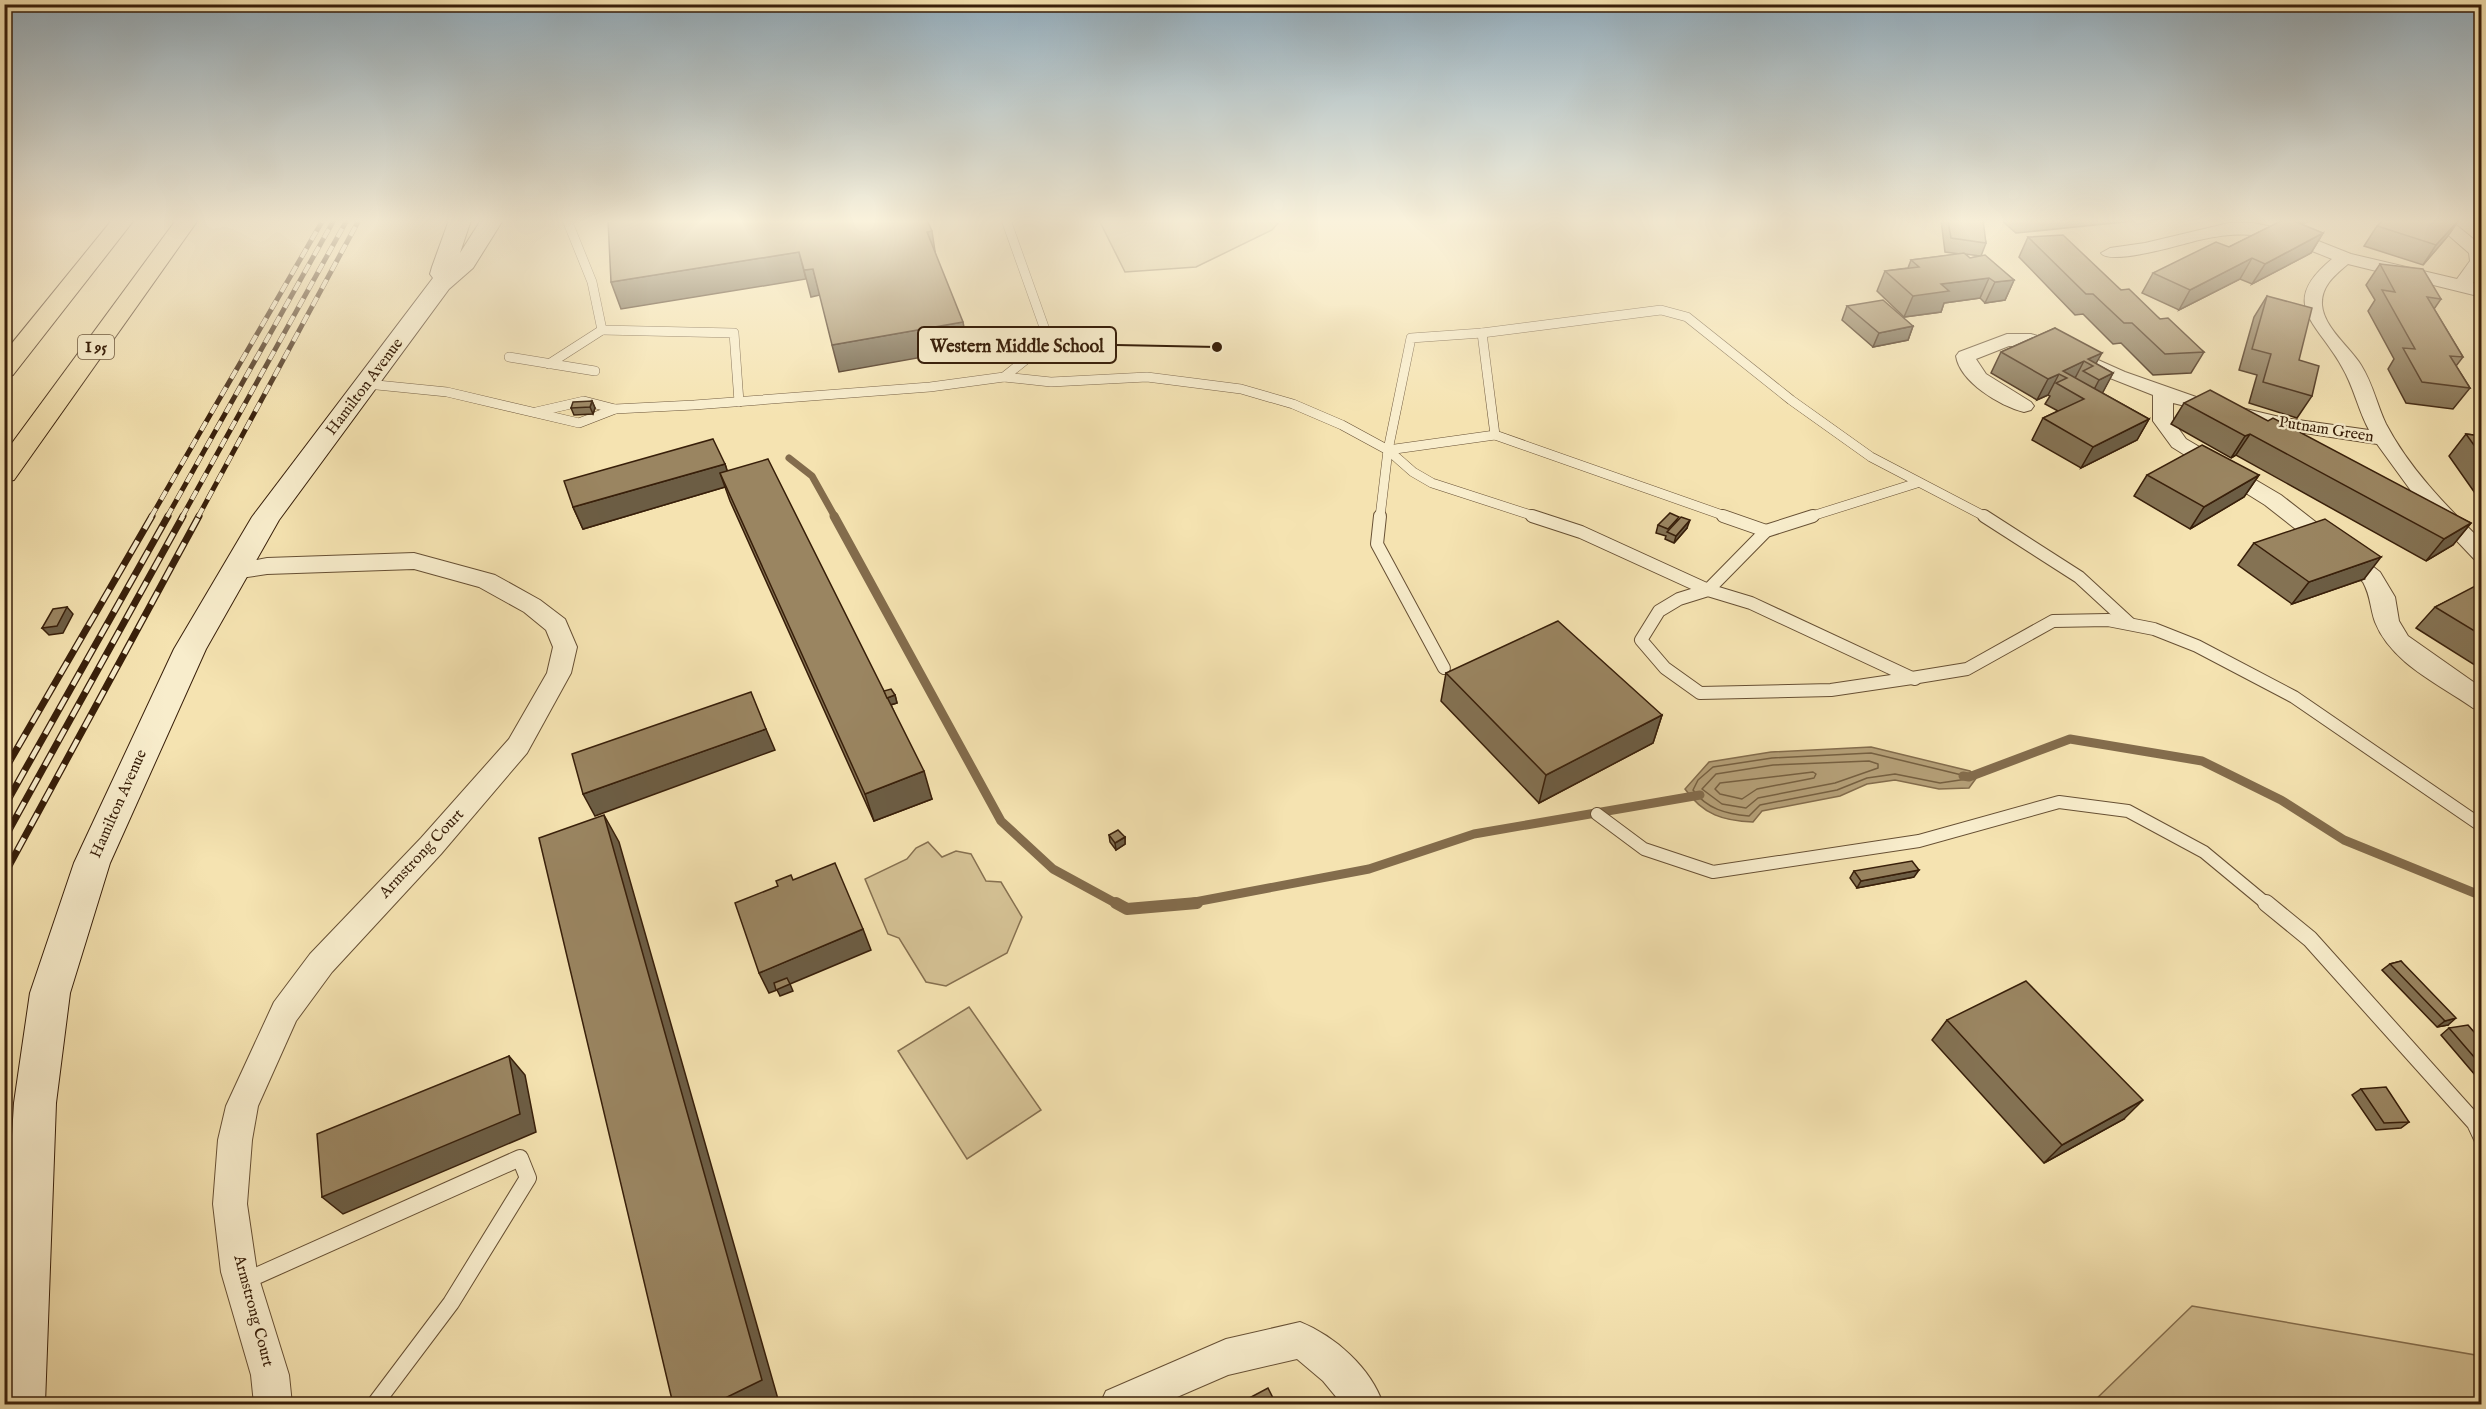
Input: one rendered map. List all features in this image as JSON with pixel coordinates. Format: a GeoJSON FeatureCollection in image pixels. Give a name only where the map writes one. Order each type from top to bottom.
{"type":"FeatureCollection","features":[{"type":"Feature","properties":{"kind":"highway"},"geometry":{"type":"LineString","coordinates":[[4,370],[71,286]]}},
{"type":"Feature","properties":{"kind":"highway","name":"I 95"},"geometry":{"type":"LineString","coordinates":[[4,474],[140,286]]}},
{"type":"Feature","properties":{"kind":"main road","name":"Hamilton Avenue"},"geometry":{"type":"LineString","coordinates":[[21,1404],[35,1103],[50,993],[70,922],[92,863],[190,649],[234,571],[266,518],[440,286]]}},
{"type":"Feature","properties":{"kind":"street","name":"Putnam Green"},"geometry":{"type":"LineString","coordinates":[[2318,286],[2313,309],[2354,369],[2373,418],[2385,439],[2423,493],[2481,554]]}},
{"type":"Feature","properties":{"kind":"street"},"geometry":{"type":"LineString","coordinates":[[2462,286],[2481,292]]}},
{"type":"Feature","properties":{"kind":"street","name":"Putnam Green"},"geometry":{"type":"LineString","coordinates":[[2024,406],[1978,378],[1968,367],[1966,356],[2007,340],[2031,340],[2047,344],[2163,393],[2251,417],[2385,439]]}},
{"type":"Feature","properties":{"kind":"street"},"geometry":{"type":"LineString","coordinates":[[2163,393],[2163,421],[2179,443],[2273,500],[2372,577],[2383,597],[2387,621],[2399,642],[2415,656],[2481,701]]}},
{"type":"Feature","properties":{"kind":"street","name":"Armstrong Court"},"geometry":{"type":"LineString","coordinates":[[234,571],[267,566],[414,561],[454,570],[487,581],[532,606],[556,625],[565,647],[560,673],[518,746],[431,846],[321,963],[285,1012],[242,1106],[235,1140],[230,1204],[242,1282],[270,1375],[273,1404]]}},
{"type":"Feature","properties":{"kind":"street"},"geometry":{"type":"LineString","coordinates":[[1119,1404],[1226,1356],[1300,1340],[1317,1350],[1342,1371],[1364,1404]]}},
{"type":"Feature","properties":{"kind":"lane"},"geometry":{"type":"LineString","coordinates":[[593,286],[602,330]]}},
{"type":"Feature","properties":{"kind":"lane"},"geometry":{"type":"LineString","coordinates":[[1004,377],[1049,341],[1029,286]]}},
{"type":"Feature","properties":{"kind":"lane"},"geometry":{"type":"LineString","coordinates":[[1444,668],[1377,544],[1388,450],[1412,338],[1482,333],[1661,310],[1687,317],[1791,400],[1871,457],[1917,483],[1967,505],[2079,577],[2130,624]]}},
{"type":"Feature","properties":{"kind":"lane"},"geometry":{"type":"LineString","coordinates":[[549,364],[602,330],[734,333],[739,402]]}},
{"type":"Feature","properties":{"kind":"lane"},"geometry":{"type":"LineString","coordinates":[[1482,333],[1495,435]]}},
{"type":"Feature","properties":{"kind":"lane"},"geometry":{"type":"LineString","coordinates":[[509,357],[595,371]]}},
{"type":"Feature","properties":{"kind":"lane"},"geometry":{"type":"LineString","coordinates":[[536,412],[584,401],[615,409],[739,402],[930,387],[1004,377],[1051,382],[1148,377],[1240,389],[1312,412],[1342,425],[1388,450],[1413,472],[1432,483],[1581,532],[1708,590],[1750,603],[1915,679]]}},
{"type":"Feature","properties":{"kind":"lane"},"geometry":{"type":"LineString","coordinates":[[368,384],[447,392],[579,423],[615,409]]}},
{"type":"Feature","properties":{"kind":"lane"},"geometry":{"type":"LineString","coordinates":[[1388,450],[1495,435],[1766,531]]}},
{"type":"Feature","properties":{"kind":"lane"},"geometry":{"type":"LineString","coordinates":[[1917,483],[1766,531],[1708,590],[1679,599],[1659,610],[1641,640],[1665,668],[1700,693],[1831,690],[1915,679],[1967,669],[2053,621],[2108,620],[2154,629],[2196,646],[2294,697],[2481,826]]}},
{"type":"Feature","properties":{"kind":"lane"},"geometry":{"type":"LineString","coordinates":[[1597,814],[1644,849],[1713,872],[1919,841],[2059,802],[2128,811],[2204,852],[2310,939],[2475,1123],[2481,1138]]}},
{"type":"Feature","properties":{"kind":"lane"},"geometry":{"type":"LineString","coordinates":[[242,1282],[520,1158],[528,1178],[451,1303],[375,1404]]}},
{"type":"Feature","properties":{"kind":"shaded area"},"geometry":{"type":"Polygon","coordinates":[[[928,842],[942,857],[956,851],[971,854],[986,881],[1001,882],[1022,917],[1007,953],[946,986],[926,982],[899,938],[888,934],[865,879],[907,859],[916,848],[928,842]]]}},
{"type":"Feature","properties":{"kind":"shaded area"},"geometry":{"type":"Polygon","coordinates":[[[969,1007],[1041,1110],[967,1159],[898,1051],[969,1007]]]}},
{"type":"Feature","properties":{"kind":"shaded area"},"geometry":{"type":"Polygon","coordinates":[[[2192,1306],[2481,1356],[2481,1404],[2091,1404],[2192,1306]]]}},
{"type":"Feature","properties":{"kind":"water"},"geometry":{"type":"Polygon","coordinates":[[[1871,747],[1970,771],[1977,777],[1969,788],[1939,789],[1895,780],[1867,784],[1840,796],[1762,811],[1753,822],[1715,815],[1699,805],[1685,789],[1709,762],[1771,752],[1871,747]]]}},
{"type":"Feature","properties":{"kind":"building"},"geometry":{"type":"Polygon","coordinates":[[[817,286],[949,286],[963,322],[832,345],[817,286]]]}},
{"type":"Feature","properties":{"kind":"building"},"geometry":{"type":"Polygon","coordinates":[[[1902,286],[1943,286],[1949,291],[1913,296],[1902,286]]]}},
{"type":"Feature","properties":{"kind":"building"},"geometry":{"type":"Polygon","coordinates":[[[2078,286],[2117,286],[2121,290],[2129,289],[2160,319],[2168,318],[2204,352],[2165,354],[2132,323],[2124,323],[2093,294],[2086,294],[2078,286]]]}},
{"type":"Feature","properties":{"kind":"building"},"geometry":{"type":"Polygon","coordinates":[[[2181,286],[2198,286],[2190,290],[2181,286]]]}},
{"type":"Feature","properties":{"kind":"building"},"geometry":{"type":"Polygon","coordinates":[[[2392,286],[2433,286],[2441,299],[2427,297],[2463,357],[2450,356],[2470,388],[2422,382],[2403,348],[2415,349],[2382,290],[2395,292],[2392,286]]]}},
{"type":"Feature","properties":{"kind":"building"},"geometry":{"type":"Polygon","coordinates":[[[2267,296],[2312,308],[2299,360],[2319,366],[2312,396],[2263,382],[2271,354],[2252,349],[2267,296]]]}},
{"type":"Feature","properties":{"kind":"building"},"geometry":{"type":"Polygon","coordinates":[[[1883,300],[1913,326],[1879,333],[1847,306],[1883,300]]]}},
{"type":"Feature","properties":{"kind":"building"},"geometry":{"type":"Polygon","coordinates":[[[2055,328],[2102,353],[2088,359],[2113,373],[2099,380],[2083,371],[2093,366],[2084,361],[2063,371],[2149,419],[2093,447],[2043,418],[2084,399],[2056,383],[2067,378],[2059,374],[2048,379],[2001,352],[2055,328]]]}},
{"type":"Feature","properties":{"kind":"building"},"geometry":{"type":"Polygon","coordinates":[[[2210,390],[2268,421],[2273,418],[2471,523],[2444,539],[2250,434],[2245,436],[2184,403],[2210,390]]]}},
{"type":"Feature","properties":{"kind":"building"},"geometry":{"type":"Polygon","coordinates":[[[592,401],[590,407],[571,408],[573,402],[592,401]]]}},
{"type":"Feature","properties":{"kind":"building"},"geometry":{"type":"Polygon","coordinates":[[[2466,434],[2481,436],[2481,455],[2466,434]]]}},
{"type":"Feature","properties":{"kind":"building"},"geometry":{"type":"Polygon","coordinates":[[[713,439],[725,464],[573,507],[564,481],[713,439]]]}},
{"type":"Feature","properties":{"kind":"building"},"geometry":{"type":"Polygon","coordinates":[[[2202,445],[2259,475],[2204,507],[2147,475],[2202,445]]]}},
{"type":"Feature","properties":{"kind":"building"},"geometry":{"type":"Polygon","coordinates":[[[768,459],[924,771],[865,794],[720,473],[768,459]]]}},
{"type":"Feature","properties":{"kind":"building"},"geometry":{"type":"Polygon","coordinates":[[[1670,513],[1679,517],[1668,529],[1658,525],[1670,513]]]}},
{"type":"Feature","properties":{"kind":"building"},"geometry":{"type":"Polygon","coordinates":[[[1681,517],[1690,520],[1676,536],[1667,532],[1681,517]]]}},
{"type":"Feature","properties":{"kind":"building"},"geometry":{"type":"Polygon","coordinates":[[[2325,519],[2381,557],[2309,582],[2254,543],[2325,519]]]}},
{"type":"Feature","properties":{"kind":"building"},"geometry":{"type":"Polygon","coordinates":[[[2481,585],[2481,635],[2435,607],[2481,585]]]}},
{"type":"Feature","properties":{"kind":"building"},"geometry":{"type":"Polygon","coordinates":[[[67,607],[57,626],[42,628],[53,609],[67,607]]]}},
{"type":"Feature","properties":{"kind":"building"},"geometry":{"type":"Polygon","coordinates":[[[1558,621],[1662,715],[1546,775],[1446,673],[1558,621]]]}},
{"type":"Feature","properties":{"kind":"building"},"geometry":{"type":"Polygon","coordinates":[[[891,689],[895,695],[887,698],[884,691],[891,689]]]}},
{"type":"Feature","properties":{"kind":"building"},"geometry":{"type":"Polygon","coordinates":[[[751,692],[766,729],[583,794],[572,754],[751,692]]]}},
{"type":"Feature","properties":{"kind":"building"},"geometry":{"type":"Polygon","coordinates":[[[604,815],[762,1380],[713,1404],[673,1404],[539,838],[604,815]]]}},
{"type":"Feature","properties":{"kind":"building"},"geometry":{"type":"Polygon","coordinates":[[[1118,830],[1125,837],[1115,843],[1109,835],[1118,830]]]}},
{"type":"Feature","properties":{"kind":"building"},"geometry":{"type":"Polygon","coordinates":[[[1912,861],[1919,870],[1861,881],[1854,871],[1912,861]]]}},
{"type":"Feature","properties":{"kind":"building"},"geometry":{"type":"Polygon","coordinates":[[[835,863],[863,929],[759,973],[735,903],[778,886],[776,881],[791,875],[793,880],[835,863]]]}},
{"type":"Feature","properties":{"kind":"building"},"geometry":{"type":"Polygon","coordinates":[[[2401,961],[2456,1018],[2445,1021],[2390,964],[2401,961]]]}},
{"type":"Feature","properties":{"kind":"building"},"geometry":{"type":"Polygon","coordinates":[[[787,978],[790,984],[776,990],[774,983],[787,978]]]}},
{"type":"Feature","properties":{"kind":"building"},"geometry":{"type":"Polygon","coordinates":[[[2026,981],[2143,1100],[2062,1145],[1947,1020],[2026,981]]]}},
{"type":"Feature","properties":{"kind":"building"},"geometry":{"type":"Polygon","coordinates":[[[2468,1025],[2481,1040],[2481,1065],[2449,1028],[2468,1025]]]}},
{"type":"Feature","properties":{"kind":"building"},"geometry":{"type":"Polygon","coordinates":[[[509,1056],[520,1114],[322,1197],[317,1134],[509,1056]]]}},
{"type":"Feature","properties":{"kind":"building"},"geometry":{"type":"Polygon","coordinates":[[[2386,1087],[2409,1122],[2384,1123],[2361,1089],[2386,1087]]]}},
{"type":"Feature","properties":{"kind":"building"},"geometry":{"type":"Polygon","coordinates":[[[1268,1388],[1276,1404],[1238,1404],[1268,1388]]]}},
{"type":"Feature","properties":{"kind":"waterway"},"geometry":{"type":"LineString","coordinates":[[789,458],[812,476],[835,517]]}},
{"type":"Feature","properties":{"kind":"waterway"},"geometry":{"type":"LineString","coordinates":[[834,516],[1001,821],[1053,869],[1119,905]]}},
{"type":"Feature","properties":{"kind":"waterway"},"geometry":{"type":"LineString","coordinates":[[1963,776],[1969,777],[2070,739],[2202,761],[2281,800],[2344,840],[2482,896]]}},
{"type":"Feature","properties":{"kind":"waterway"},"geometry":{"type":"LineString","coordinates":[[1183,904],[1369,869],[1474,834],[1700,795]]}},
{"type":"Feature","properties":{"kind":"waterway"},"geometry":{"type":"LineString","coordinates":[[1116,903],[1127,909],[1183,904]]}},
{"type":"Feature","properties":{"kind":"waterway"},"geometry":{"type":"LineString","coordinates":[[1183,904],[1197,903]]}},
{"type":"Feature","properties":{"kind":"waterway"},"geometry":{"type":"LineString","coordinates":[[1179,905],[1183,904]]}},
{"type":"Feature","properties":{"kind":"railway"},"geometry":{"type":"LineString","coordinates":[[151,517],[285,286]]}},
{"type":"Feature","properties":{"kind":"railway"},"geometry":{"type":"LineString","coordinates":[[167,517],[297,286]]}},
{"type":"Feature","properties":{"kind":"railway"},"geometry":{"type":"LineString","coordinates":[[182,517],[310,286]]}},
{"type":"Feature","properties":{"kind":"railway"},"geometry":{"type":"LineString","coordinates":[[198,517],[323,286]]}},
{"type":"Feature","properties":{"kind":"railway"},"geometry":{"type":"LineString","coordinates":[[4,771],[152,516]]}},
{"type":"Feature","properties":{"kind":"railway"},"geometry":{"type":"LineString","coordinates":[[4,807],[168,516]]}},
{"type":"Feature","properties":{"kind":"railway"},"geometry":{"type":"LineString","coordinates":[[4,839],[183,516]]}},
{"type":"Feature","properties":{"kind":"railway"},"geometry":{"type":"LineString","coordinates":[[4,875],[199,516]]}},
{"type":"Feature","properties":{"kind":"place","name":"Western Middle School"},"geometry":{"type":"Point","coordinates":[1217,347]}}]}
